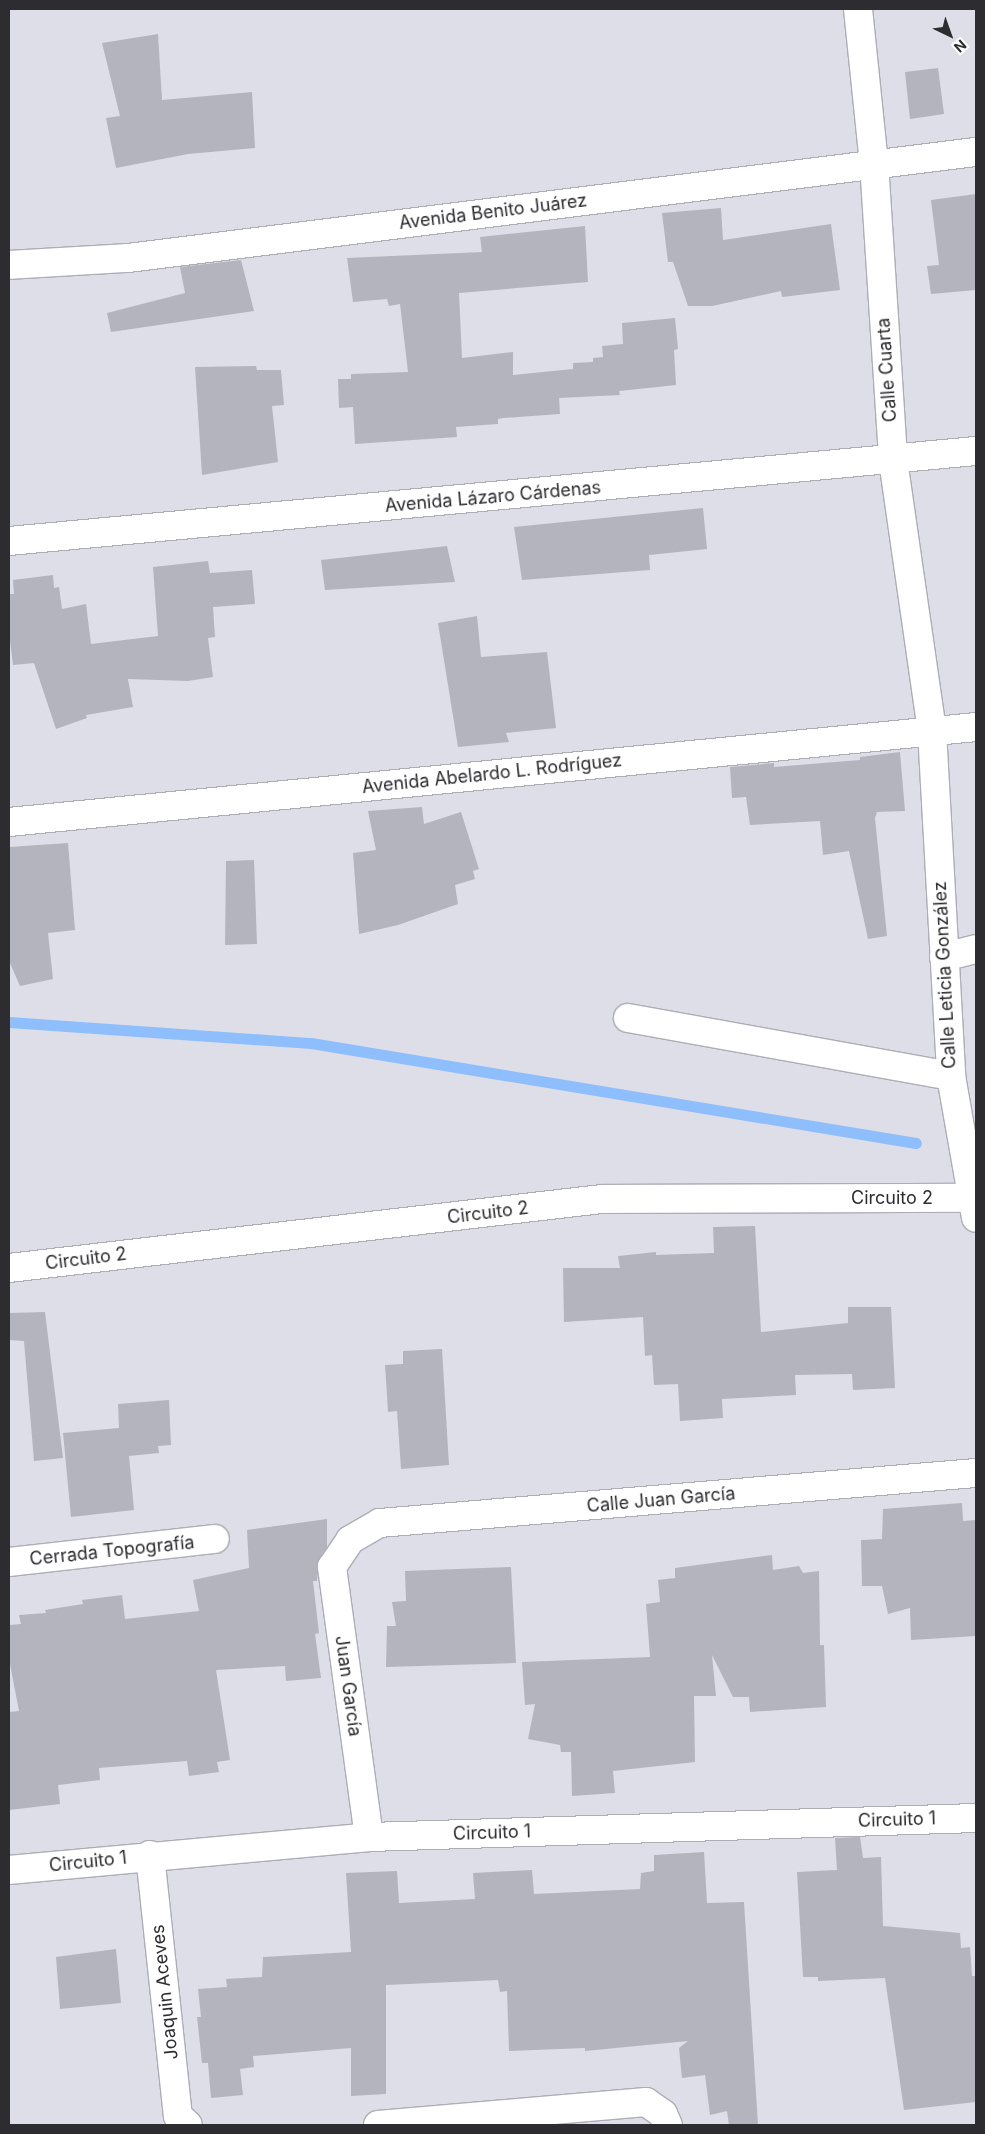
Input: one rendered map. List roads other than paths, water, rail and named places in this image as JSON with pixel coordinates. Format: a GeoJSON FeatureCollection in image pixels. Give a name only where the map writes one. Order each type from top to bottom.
{"type":"FeatureCollection","features":[{"type":"Feature","properties":{"kind":"street","name":"Calle Cuarta"},"geometry":{"type":"LineString","coordinates":[[858,9],[874,163],[893,460],[932,730]]}},
{"type":"Feature","properties":{"kind":"street","name":"Avenida Benito Juárez"},"geometry":{"type":"LineString","coordinates":[[9,265],[128,258],[874,163],[976,152]]}},
{"type":"Feature","properties":{"kind":"street","name":"Avenida Lázaro Cárdenas"},"geometry":{"type":"LineString","coordinates":[[9,541],[976,451]]}},
{"type":"Feature","properties":{"kind":"street","name":"Avenida Abelardo L. Rodríguez"},"geometry":{"type":"LineString","coordinates":[[9,822],[976,726]]}},
{"type":"Feature","properties":{"kind":"street","name":"Calle Leticia González"},"geometry":{"type":"LineString","coordinates":[[932,730],[951,1076],[973,1208]]}},
{"type":"Feature","properties":{"kind":"street"},"geometry":{"type":"LineString","coordinates":[[944,956],[976,949]]}},
{"type":"Feature","properties":{"kind":"street"},"geometry":{"type":"LineString","coordinates":[[628,1018],[951,1076]]}},
{"type":"Feature","properties":{"kind":"street","name":"Circuito 2"},"geometry":{"type":"LineString","coordinates":[[9,1268],[602,1199],[973,1208]]}},
{"type":"Feature","properties":{"kind":"street","name":"Calle Juan García"},"geometry":{"type":"LineString","coordinates":[[350,1540],[380,1523],[976,1473]]}},
{"type":"Feature","properties":{"kind":"street","name":"Cerrada Topografía"},"geometry":{"type":"LineString","coordinates":[[9,1562],[216,1539]]}},
{"type":"Feature","properties":{"kind":"street","name":"Juan García"},"geometry":{"type":"LineString","coordinates":[[350,1540],[332,1567],[369,1836]]}},
{"type":"Feature","properties":{"kind":"street","name":"Circuito 1"},"geometry":{"type":"LineString","coordinates":[[9,1870],[150,1855],[369,1836],[976,1818]]}},
{"type":"Feature","properties":{"kind":"street","name":"Joaquin Aceves"},"geometry":{"type":"LineString","coordinates":[[150,1855],[178,2116],[188,2125]]}},
{"type":"Feature","properties":{"kind":"street"},"geometry":{"type":"LineString","coordinates":[[378,2125],[646,2102],[663,2114],[668,2125]]}},
{"type":"Feature","properties":{"kind":"waterway"},"geometry":{"type":"LineString","coordinates":[[9,1022],[311,1043],[916,1143]]}}]}
